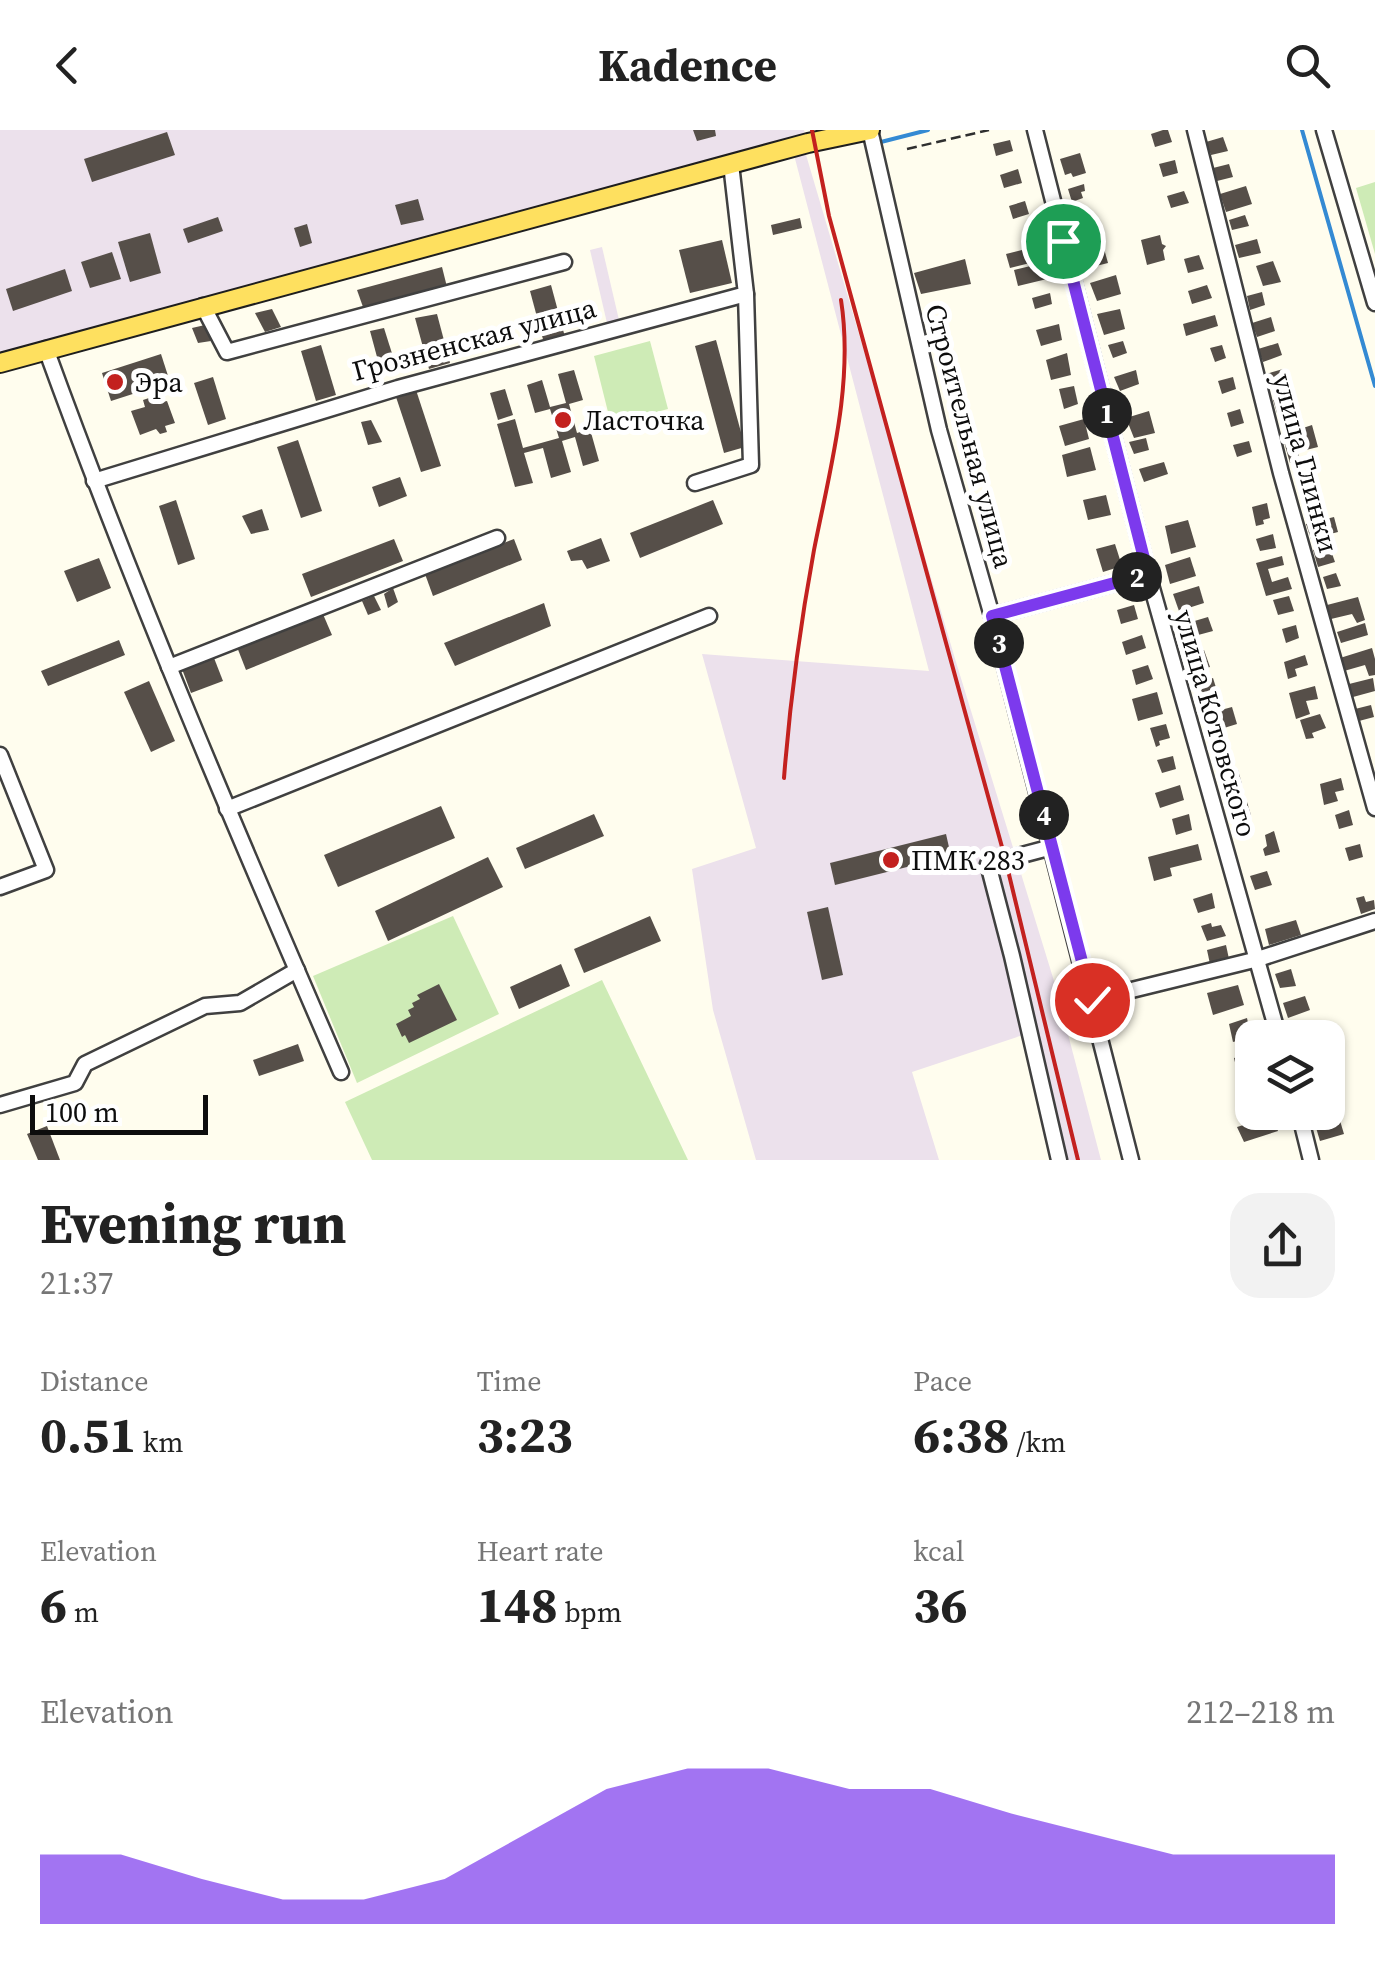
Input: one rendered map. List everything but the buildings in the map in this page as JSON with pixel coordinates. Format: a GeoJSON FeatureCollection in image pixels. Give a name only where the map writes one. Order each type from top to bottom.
{"type":"FeatureCollection","features":[{"type":"Feature","properties":{"kind":"main road"},"geometry":{"type":"LineString","coordinates":[[0,362],[808,143],[870,130]]}},
{"type":"Feature","properties":{"kind":"street","name":"Строительная улица"},"geometry":{"type":"LineString","coordinates":[[870,130],[940,430],[1132,1160]]}},
{"type":"Feature","properties":{"kind":"street","name":"улица Котовского"},"geometry":{"type":"LineString","coordinates":[[1034,130],[1148,574],[1274,1020]]}},
{"type":"Feature","properties":{"kind":"street","name":"улица Глинки"},"geometry":{"type":"LineString","coordinates":[[1196,130],[1282,473],[1375,808]]}},
{"type":"Feature","properties":{"kind":"street"},"geometry":{"type":"LineString","coordinates":[[1324,130],[1375,303]]}},
{"type":"Feature","properties":{"kind":"street"},"geometry":{"type":"LineString","coordinates":[[695,483],[751,465],[746,294],[731,164]]}},
{"type":"Feature","properties":{"kind":"street"},"geometry":{"type":"LineString","coordinates":[[203,306],[228,352],[564,262]]}},
{"type":"Feature","properties":{"kind":"street","name":"Грозненская улица"},"geometry":{"type":"LineString","coordinates":[[94,480],[398,388],[746,294]]}},
{"type":"Feature","properties":{"kind":"street"},"geometry":{"type":"LineString","coordinates":[[46,348],[169,667],[340,1072]]}},
{"type":"Feature","properties":{"kind":"street"},"geometry":{"type":"LineString","coordinates":[[169,667],[498,538]]}},
{"type":"Feature","properties":{"kind":"street"},"geometry":{"type":"LineString","coordinates":[[992,616],[1148,574]]}},
{"type":"Feature","properties":{"kind":"street"},"geometry":{"type":"LineString","coordinates":[[227,809],[709,616]]}},
{"type":"Feature","properties":{"kind":"street"},"geometry":{"type":"LineString","coordinates":[[0,755],[46,870],[0,887]]}},
{"type":"Feature","properties":{"kind":"street"},"geometry":{"type":"LineString","coordinates":[[1052,847],[988,864],[1059,1160]]}},
{"type":"Feature","properties":{"kind":"street"},"geometry":{"type":"LineString","coordinates":[[1092,1000],[1258,959],[1375,920]]}},
{"type":"Feature","properties":{"kind":"street"},"geometry":{"type":"LineString","coordinates":[[0,1105],[75,1083],[86,1064],[205,1006],[240,1003],[296,970]]}},
{"type":"Feature","properties":{"kind":"street"},"geometry":{"type":"LineString","coordinates":[[1303,1130],[1311,1160]]}},
{"type":"Feature","properties":{"kind":"path"},"geometry":{"type":"LineString","coordinates":[[907,149],[989,130]]}},
{"type":"Feature","properties":{"kind":"shaded area"},"geometry":{"type":"Polygon","coordinates":[[[0,130],[804,130],[808,143],[0,360],[0,130]]]}},
{"type":"Feature","properties":{"kind":"shaded area"},"geometry":{"type":"Polygon","coordinates":[[[804,148],[1054,981],[1101,1160],[1063,1160],[1026,1034],[912,1072],[939,1160],[756,1160],[713,1010],[692,869],[756,848],[702,654],[929,671],[793,151],[804,148]]]}},
{"type":"Feature","properties":{"kind":"shaded area"},"geometry":{"type":"Polygon","coordinates":[[[602,247],[619,320],[607,323],[590,250],[602,247]]]}},
{"type":"Feature","properties":{"kind":"green space"},"geometry":{"type":"Polygon","coordinates":[[[1375,182],[1375,254],[1356,188],[1375,182]]]}},
{"type":"Feature","properties":{"kind":"green space"},"geometry":{"type":"Polygon","coordinates":[[[650,341],[668,409],[611,424],[594,356],[650,341]]]}},
{"type":"Feature","properties":{"kind":"green space"},"geometry":{"type":"Polygon","coordinates":[[[453,916],[499,1014],[357,1083],[313,976],[453,916]]]}},
{"type":"Feature","properties":{"kind":"green space"},"geometry":{"type":"Polygon","coordinates":[[[602,980],[688,1160],[372,1160],[345,1102],[602,980]]]}},
{"type":"Feature","properties":{"kind":"waterway"},"geometry":{"type":"LineString","coordinates":[[877,143],[928,130]]}},
{"type":"Feature","properties":{"kind":"waterway"},"geometry":{"type":"LineString","coordinates":[[1302,130],[1375,386]]}},
{"type":"Feature","properties":{"kind":"railway"},"geometry":{"type":"LineString","coordinates":[[812,130],[829,216],[1005,858],[1078,1160]]}},
{"type":"Feature","properties":{"kind":"railway"},"geometry":{"type":"LineString","coordinates":[[784,778],[804,607],[842,394],[845,363],[841,300]]}},
{"type":"Feature","properties":{"kind":"place","name":"Эра"},"geometry":{"type":"Point","coordinates":[115,382]}},
{"type":"Feature","properties":{"kind":"place","name":"Ласточка"},"geometry":{"type":"Point","coordinates":[563,420]}},
{"type":"Feature","properties":{"kind":"place","name":"ПМК 283"},"geometry":{"type":"Point","coordinates":[891,860]}},
{"type":"Feature","properties":{"kind":"route"},"geometry":{"type":"LineString","coordinates":[[1063,241],[1148,574],[992,616],[1092,1000]]}}]}
